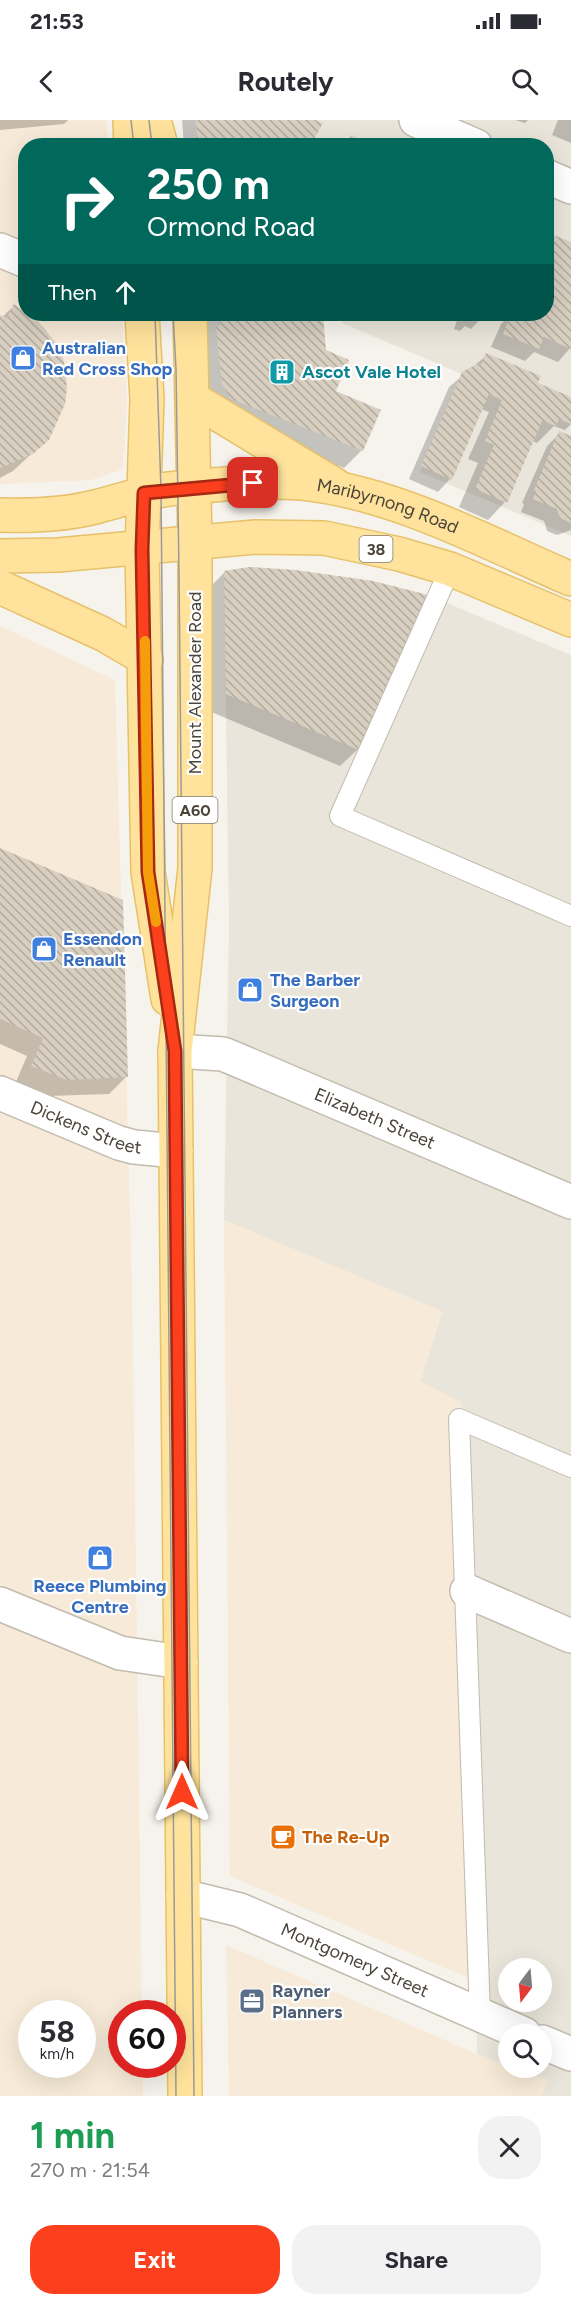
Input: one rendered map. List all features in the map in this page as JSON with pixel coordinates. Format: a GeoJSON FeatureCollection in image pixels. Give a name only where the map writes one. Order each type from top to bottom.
{"type":"FeatureCollection","features":[{"type":"Feature","properties":{"kind":"main road"},"geometry":{"type":"LineString","coordinates":[[130,120],[130,138]]}},
{"type":"Feature","properties":{"kind":"main road"},"geometry":{"type":"LineString","coordinates":[[154,120],[159,138]]}},
{"type":"Feature","properties":{"kind":"main road","name":"Mount Alexander Road"},"geometry":{"type":"LineString","coordinates":[[142,321],[147,399],[142,549],[146,658],[148,872],[175,1051]]}},
{"type":"Feature","properties":{"kind":"main road","name":"Mount Alexander Road"},"geometry":{"type":"LineString","coordinates":[[185,2096],[175,1051],[195,868],[195,487],[190,321]]}},
{"type":"Feature","properties":{"kind":"main road"},"geometry":{"type":"LineString","coordinates":[[193,399],[345,491]]}},
{"type":"Feature","properties":{"kind":"main road","name":"Maribyrnong Road"},"geometry":{"type":"LineString","coordinates":[[0,515],[37,516],[93,508],[144,493],[195,487],[253,483],[310,484],[345,491],[420,515],[571,579]]}},
{"type":"Feature","properties":{"kind":"main road","name":"38"},"geometry":{"type":"LineString","coordinates":[[0,556],[58,555],[142,549],[255,537],[324,538],[399,554],[450,569],[571,620]]}},
{"type":"Feature","properties":{"kind":"main road"},"geometry":{"type":"LineString","coordinates":[[0,587],[103,634],[146,658]]}},
{"type":"Feature","properties":{"kind":"street"},"geometry":{"type":"LineString","coordinates":[[416,120],[458,138]]}},
{"type":"Feature","properties":{"kind":"street"},"geometry":{"type":"LineString","coordinates":[[554,180],[571,187]]}},
{"type":"Feature","properties":{"kind":"street"},"geometry":{"type":"LineString","coordinates":[[0,250],[18,258]]}},
{"type":"Feature","properties":{"kind":"street","name":"Elizabeth Street"},"geometry":{"type":"LineString","coordinates":[[175,1051],[223,1054],[571,1202]]}},
{"type":"Feature","properties":{"kind":"street","name":"Dickens Street"},"geometry":{"type":"LineString","coordinates":[[0,1093],[119,1143],[176,1151]]}},
{"type":"Feature","properties":{"kind":"street"},"geometry":{"type":"LineString","coordinates":[[466,1591],[571,1636]]}},
{"type":"Feature","properties":{"kind":"street"},"geometry":{"type":"LineString","coordinates":[[0,1604],[120,1653],[181,1662]]}},
{"type":"Feature","properties":{"kind":"street","name":"Montgomery Street"},"geometry":{"type":"LineString","coordinates":[[183,1896],[240,1910],[501,2024]]}},
{"type":"Feature","properties":{"kind":"street"},"geometry":{"type":"LineString","coordinates":[[552,2046],[571,2054]]}},
{"type":"Feature","properties":{"kind":"lane"},"geometry":{"type":"LineString","coordinates":[[450,569],[340,816],[571,916]]}},
{"type":"Feature","properties":{"kind":"lane"},"geometry":{"type":"LineString","coordinates":[[480,2015],[459,1419],[571,1467]]}},
{"type":"Feature","properties":{"kind":"shaded area"},"geometry":{"type":"Polygon","coordinates":[[[0,120],[106,120],[108,138],[18,138],[18,321],[122,321],[127,404],[123,469],[91,480],[0,484],[0,120]]]}},
{"type":"Feature","properties":{"kind":"shaded area"},"geometry":{"type":"Polygon","coordinates":[[[265,120],[571,120],[571,536],[420,472],[464,375],[342,323],[343,321],[554,321],[554,138],[262,138],[265,120]]]}},
{"type":"Feature","properties":{"kind":"shaded area"},"geometry":{"type":"Polygon","coordinates":[[[250,567],[295,570],[373,581],[428,595],[571,655],[571,2096],[541,2096],[548,2080],[542,2078],[552,2078],[552,2024],[498,2024],[498,2062],[477,2054],[471,1531],[420,1382],[442,1312],[224,1220],[229,924],[224,571],[250,567]]]}},
{"type":"Feature","properties":{"kind":"shaded area"},"geometry":{"type":"Polygon","coordinates":[[[0,626],[115,680],[132,1285],[142,2000],[108,2000],[108,2078],[143,2078],[143,2096],[0,2096],[0,626]]]}},
{"type":"Feature","properties":{"kind":"shaded area"},"geometry":{"type":"Polygon","coordinates":[[[224,1220],[442,1311],[420,1381],[461,1402],[471,1531],[478,1982],[230,1876],[224,1220]]]}},
{"type":"Feature","properties":{"kind":"shaded area"},"geometry":{"type":"Polygon","coordinates":[[[226,1945],[498,2062],[498,2078],[548,2080],[541,2096],[229,2096],[226,1945]]]}},
{"type":"Feature","properties":{"kind":"building"},"geometry":{"type":"Polygon","coordinates":[[[196,120],[315,120],[323,123],[315,138],[197,138],[196,120]]]}},
{"type":"Feature","properties":{"kind":"building"},"geometry":{"type":"Polygon","coordinates":[[[554,235],[571,242],[571,349],[544,337],[539,349],[503,334],[508,321],[554,321],[554,235]]]}},
{"type":"Feature","properties":{"kind":"building"},"geometry":{"type":"Polygon","coordinates":[[[14,304],[18,307],[18,321],[38,321],[57,344],[64,361],[67,388],[65,404],[49,440],[33,454],[0,468],[0,315],[7,318],[14,304]]]}},
{"type":"Feature","properties":{"kind":"building","name":"Ascot Vale Hotel"},"geometry":{"type":"Polygon","coordinates":[[[219,321],[323,321],[326,350],[349,360],[336,391],[381,410],[363,451],[231,399],[222,384],[216,327],[220,326],[219,321]]]}},
{"type":"Feature","properties":{"kind":"building"},"geometry":{"type":"Polygon","coordinates":[[[486,353],[541,376],[538,383],[571,397],[571,424],[559,419],[556,426],[542,421],[507,503],[475,489],[494,445],[485,441],[502,400],[489,394],[452,480],[421,466],[462,372],[479,363],[481,365],[486,353]]]}},
{"type":"Feature","properties":{"kind":"building"},"geometry":{"type":"Polygon","coordinates":[[[559,431],[571,436],[571,523],[560,518],[557,509],[533,499],[536,491],[534,490],[559,431]]]}},
{"type":"Feature","properties":{"kind":"building"},"geometry":{"type":"Polygon","coordinates":[[[250,567],[295,570],[373,581],[428,595],[359,750],[226,694],[224,571],[250,567]]]}},
{"type":"Feature","properties":{"kind":"building"},"geometry":{"type":"Polygon","coordinates":[[[0,848],[123,900],[128,1077],[67,1080],[31,1066],[43,1038],[0,1019],[0,848]]]}},
{"type":"Feature","properties":{"kind":"tram line"},"geometry":{"type":"LineString","coordinates":[[131,120],[133,138]]}},
{"type":"Feature","properties":{"kind":"tram line"},"geometry":{"type":"LineString","coordinates":[[149,120],[151,138]]}},
{"type":"Feature","properties":{"kind":"tram line"},"geometry":{"type":"LineString","coordinates":[[155,321],[161,490],[176,2096]]}},
{"type":"Feature","properties":{"kind":"tram line"},"geometry":{"type":"LineString","coordinates":[[173,321],[179,574],[194,2096]]}},
{"type":"Feature","properties":{"kind":"slow traffic"},"geometry":{"type":"LineString","coordinates":[[145,641],[148,872],[156,922]]}},
{"type":"Feature","properties":{"kind":"place","name":"Australian Red Cross Shop"},"geometry":{"type":"Point","coordinates":[23,358]}},
{"type":"Feature","properties":{"kind":"place","name":"Ascot Vale Hotel"},"geometry":{"type":"Point","coordinates":[282,372]}},
{"type":"Feature","properties":{"kind":"place","name":"Essendon Renault"},"geometry":{"type":"Point","coordinates":[44,949]}},
{"type":"Feature","properties":{"kind":"place","name":"The Barber Surgeon"},"geometry":{"type":"Point","coordinates":[250,990]}},
{"type":"Feature","properties":{"kind":"place","name":"Reece Plumbing Centre"},"geometry":{"type":"Point","coordinates":[100,1558]}},
{"type":"Feature","properties":{"kind":"place","name":"The Re-Up"},"geometry":{"type":"Point","coordinates":[283,1837]}},
{"type":"Feature","properties":{"kind":"place","name":"Rayner Planners"},"geometry":{"type":"Point","coordinates":[252,2001]}},
{"type":"Feature","properties":{"kind":"route"},"geometry":{"type":"LineString","coordinates":[[182,1792],[175,1051],[148,872],[146,658],[142,549],[144,493],[177,488],[253,483]]}}]}
